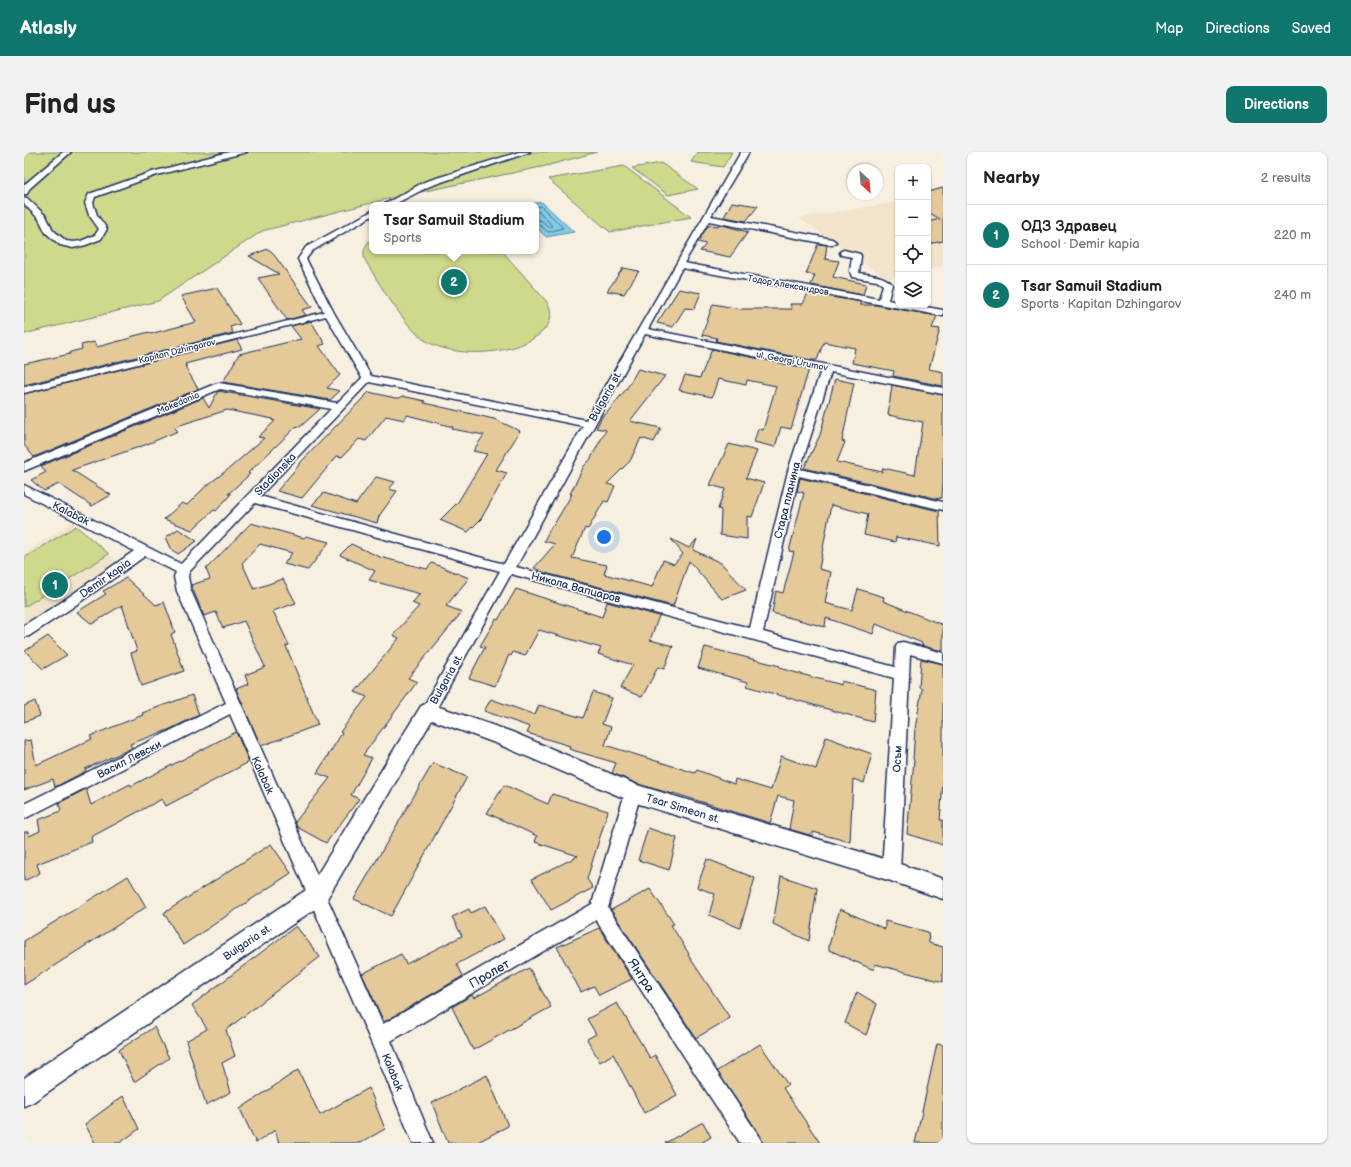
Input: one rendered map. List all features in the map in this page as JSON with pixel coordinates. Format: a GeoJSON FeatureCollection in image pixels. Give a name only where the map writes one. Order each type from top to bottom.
{"type":"FeatureCollection","features":[{"type":"Feature","properties":{"kind":"street"},"geometry":{"type":"LineString","coordinates":[[24,192],[25,188],[67,152]]}},
{"type":"Feature","properties":{"kind":"street"},"geometry":{"type":"LineString","coordinates":[[24,200],[43,218],[49,231],[63,243],[73,245],[83,243],[98,237],[103,229],[93,215],[88,203],[92,196],[121,183],[208,158],[243,152]]}},
{"type":"Feature","properties":{"kind":"street"},"geometry":{"type":"LineString","coordinates":[[393,202],[427,184],[526,152]]}},
{"type":"Feature","properties":{"kind":"street","name":"Bulgaria st."},"geometry":{"type":"LineString","coordinates":[[24,1093],[316,895],[428,712],[679,265],[745,152]]}},
{"type":"Feature","properties":{"kind":"street"},"geometry":{"type":"LineString","coordinates":[[369,215],[309,249],[302,259],[330,313],[367,378],[589,424]]}},
{"type":"Feature","properties":{"kind":"street"},"geometry":{"type":"LineString","coordinates":[[707,218],[832,242]]}},
{"type":"Feature","properties":{"kind":"street"},"geometry":{"type":"LineString","coordinates":[[844,253],[857,256],[854,270],[855,275],[879,279],[888,284],[888,289],[883,302]]}},
{"type":"Feature","properties":{"kind":"street","name":"Тодор Александров"},"geometry":{"type":"LineString","coordinates":[[679,265],[895,304]]}},
{"type":"Feature","properties":{"kind":"street","name":"Тодор Александров"},"geometry":{"type":"LineString","coordinates":[[915,308],[943,313]]}},
{"type":"Feature","properties":{"kind":"street","name":"Kapitan Dzhingarov"},"geometry":{"type":"LineString","coordinates":[[24,390],[330,313]]}},
{"type":"Feature","properties":{"kind":"street","name":"ul. Georgi Urumov"},"geometry":{"type":"LineString","coordinates":[[642,331],[943,391]]}},
{"type":"Feature","properties":{"kind":"street","name":"Стара планина"},"geometry":{"type":"LineString","coordinates":[[755,635],[794,471],[827,368]]}},
{"type":"Feature","properties":{"kind":"street","name":"Stadionska"},"geometry":{"type":"LineString","coordinates":[[183,570],[367,378]]}},
{"type":"Feature","properties":{"kind":"street","name":"Makedonia"},"geometry":{"type":"LineString","coordinates":[[24,467],[219,386],[339,407]]}},
{"type":"Feature","properties":{"kind":"street"},"geometry":{"type":"LineString","coordinates":[[794,471],[943,506]]}},
{"type":"Feature","properties":{"kind":"street","name":"Kalabak"},"geometry":{"type":"LineString","coordinates":[[24,489],[183,570],[181,577],[184,591],[379,1037],[423,1143]]}},
{"type":"Feature","properties":{"kind":"street","name":"Никола Вапцаров"},"geometry":{"type":"LineString","coordinates":[[252,498],[508,569],[901,674]]}},
{"type":"Feature","properties":{"kind":"street","name":"Demir kapia"},"geometry":{"type":"LineString","coordinates":[[24,632],[65,606],[144,550]]}},
{"type":"Feature","properties":{"kind":"street","name":"Осъм"},"geometry":{"type":"LineString","coordinates":[[891,871],[903,647],[943,658]]}},
{"type":"Feature","properties":{"kind":"street","name":"Васил Левски"},"geometry":{"type":"LineString","coordinates":[[24,812],[233,706]]}},
{"type":"Feature","properties":{"kind":"street","name":"Tsar Simeon st."},"geometry":{"type":"LineString","coordinates":[[428,712],[505,738],[633,793],[891,871],[943,889]]}},
{"type":"Feature","properties":{"kind":"street"},"geometry":{"type":"LineString","coordinates":[[599,909],[633,793]]}},
{"type":"Feature","properties":{"kind":"street","name":"Пролет"},"geometry":{"type":"LineString","coordinates":[[379,1037],[599,909]]}},
{"type":"Feature","properties":{"kind":"street","name":"Янтра"},"geometry":{"type":"LineString","coordinates":[[599,909],[752,1143]]}},
{"type":"Feature","properties":{"kind":"shaded area"},"geometry":{"type":"Polygon","coordinates":[[[943,188],[943,266],[931,269],[931,200],[931,190],[943,188]]]}},
{"type":"Feature","properties":{"kind":"shaded area"},"geometry":{"type":"Polygon","coordinates":[[[895,202],[895,277],[887,279],[799,218],[895,202]]]}},
{"type":"Feature","properties":{"kind":"shaded area"},"geometry":{"type":"Polygon","coordinates":[[[72,522],[117,562],[53,608],[24,624],[24,554],[72,522]]]}},
{"type":"Feature","properties":{"kind":"green space"},"geometry":{"type":"Polygon","coordinates":[[[24,152],[597,152],[546,166],[375,202],[369,202],[369,204],[262,231],[158,301],[24,334],[24,152]]]}},
{"type":"Feature","properties":{"kind":"green space"},"geometry":{"type":"Polygon","coordinates":[[[698,152],[732,152],[723,167],[691,162],[698,152]]]}},
{"type":"Feature","properties":{"kind":"green space"},"geometry":{"type":"Polygon","coordinates":[[[661,163],[698,189],[668,195],[632,168],[661,163]]]}},
{"type":"Feature","properties":{"kind":"green space"},"geometry":{"type":"Polygon","coordinates":[[[624,166],[691,217],[610,232],[548,179],[624,166]]]}},
{"type":"Feature","properties":{"kind":"green space"},"geometry":{"type":"Polygon","coordinates":[[[369,241],[369,254],[505,254],[547,302],[551,313],[549,323],[544,330],[533,339],[504,350],[470,352],[454,351],[439,347],[426,341],[418,335],[383,290],[364,258],[365,247],[369,241]]]}},
{"type":"Feature","properties":{"kind":"green space"},"geometry":{"type":"Polygon","coordinates":[[[76,526],[109,554],[24,607],[24,558],[76,526]]]}},
{"type":"Feature","properties":{"kind":"water"},"geometry":{"type":"Polygon","coordinates":[[[539,202],[542,202],[574,232],[546,237],[539,230],[539,202]]]}},
{"type":"Feature","properties":{"kind":"building"},"geometry":{"type":"Polygon","coordinates":[[[943,188],[943,241],[931,243],[931,221],[940,219],[931,214],[931,191],[943,188]]]}},
{"type":"Feature","properties":{"kind":"building"},"geometry":{"type":"Polygon","coordinates":[[[732,202],[758,206],[746,221],[724,217],[732,202]]]}},
{"type":"Feature","properties":{"kind":"building"},"geometry":{"type":"Polygon","coordinates":[[[719,224],[748,232],[730,257],[700,251],[706,244],[698,242],[707,227],[711,225],[718,226],[719,224]]]}},
{"type":"Feature","properties":{"kind":"building"},"geometry":{"type":"Polygon","coordinates":[[[818,244],[827,245],[825,259],[839,261],[833,277],[866,284],[863,295],[811,285],[815,275],[806,274],[818,244]]]}},
{"type":"Feature","properties":{"kind":"building"},"geometry":{"type":"Polygon","coordinates":[[[268,249],[272,252],[312,307],[302,310],[306,315],[287,320],[258,278],[279,274],[249,256],[268,249]]]}},
{"type":"Feature","properties":{"kind":"building"},"geometry":{"type":"Polygon","coordinates":[[[623,268],[639,271],[624,294],[607,291],[623,268]]]}},
{"type":"Feature","properties":{"kind":"building"},"geometry":{"type":"Polygon","coordinates":[[[217,288],[240,324],[230,327],[233,333],[24,385],[24,364],[70,354],[70,352],[82,349],[81,345],[94,342],[97,347],[149,332],[150,334],[196,322],[181,296],[217,288]]]}},
{"type":"Feature","properties":{"kind":"building"},"geometry":{"type":"Polygon","coordinates":[[[679,289],[701,293],[694,309],[685,308],[673,327],[657,323],[679,289]]]}},
{"type":"Feature","properties":{"kind":"building"},"geometry":{"type":"Polygon","coordinates":[[[808,293],[861,302],[860,305],[875,305],[937,316],[932,328],[940,329],[929,369],[943,372],[943,386],[893,376],[894,371],[852,363],[855,348],[824,342],[817,360],[811,360],[716,341],[717,338],[702,335],[713,304],[741,309],[792,309],[790,304],[803,304],[808,293]]]}},
{"type":"Feature","properties":{"kind":"building"},"geometry":{"type":"Polygon","coordinates":[[[311,321],[325,344],[319,346],[340,375],[327,388],[340,391],[330,400],[223,382],[239,354],[301,339],[291,326],[311,321]]]}},
{"type":"Feature","properties":{"kind":"building"},"geometry":{"type":"Polygon","coordinates":[[[237,340],[242,349],[185,364],[198,389],[34,457],[24,445],[24,394],[237,340]]]}},
{"type":"Feature","properties":{"kind":"building"},"geometry":{"type":"Polygon","coordinates":[[[712,349],[809,369],[791,429],[781,427],[775,447],[754,442],[758,429],[763,430],[776,386],[747,380],[746,385],[718,379],[712,397],[679,390],[685,375],[700,378],[712,349]]]}},
{"type":"Feature","properties":{"kind":"building"},"geometry":{"type":"Polygon","coordinates":[[[638,369],[665,376],[630,421],[661,428],[654,442],[641,438],[630,461],[607,484],[615,486],[608,502],[604,501],[588,529],[585,528],[572,558],[607,565],[604,574],[652,587],[663,560],[674,564],[683,554],[671,539],[689,548],[697,539],[693,550],[721,563],[746,590],[722,599],[689,561],[673,606],[545,573],[534,568],[555,544],[544,541],[552,525],[553,526],[572,494],[570,494],[584,466],[590,460],[606,430],[596,428],[603,415],[605,415],[627,388],[638,369]]]}},
{"type":"Feature","properties":{"kind":"building"},"geometry":{"type":"Polygon","coordinates":[[[835,379],[854,383],[842,441],[845,442],[837,462],[882,472],[883,468],[915,475],[923,422],[888,415],[892,385],[943,395],[942,498],[939,499],[804,468],[820,435],[835,379]]]}},
{"type":"Feature","properties":{"kind":"building"},"geometry":{"type":"Polygon","coordinates":[[[218,391],[320,409],[300,427],[297,426],[248,473],[250,474],[228,494],[231,494],[216,511],[214,510],[192,530],[164,519],[182,503],[187,505],[205,487],[231,467],[264,438],[258,437],[275,421],[272,420],[273,419],[227,410],[174,427],[178,431],[145,445],[72,470],[111,495],[92,506],[59,484],[44,491],[31,480],[46,472],[41,466],[203,398],[209,408],[218,391]]]}},
{"type":"Feature","properties":{"kind":"building"},"geometry":{"type":"Polygon","coordinates":[[[369,392],[395,398],[400,398],[402,396],[425,401],[424,403],[494,419],[520,431],[496,470],[507,473],[481,519],[468,532],[440,520],[458,502],[487,454],[473,451],[484,435],[452,429],[453,427],[407,415],[404,420],[386,416],[366,441],[359,439],[342,457],[337,456],[302,498],[277,491],[298,465],[369,392]]]}},
{"type":"Feature","properties":{"kind":"building"},"geometry":{"type":"Polygon","coordinates":[[[729,444],[757,451],[746,478],[764,483],[752,517],[747,516],[747,539],[720,535],[721,510],[718,509],[725,489],[710,485],[729,444]]]}},
{"type":"Feature","properties":{"kind":"building"},"geometry":{"type":"Polygon","coordinates":[[[376,477],[395,482],[389,489],[397,491],[379,516],[377,523],[312,505],[324,493],[356,504],[376,477]]]}},
{"type":"Feature","properties":{"kind":"building"},"geometry":{"type":"Polygon","coordinates":[[[800,478],[939,511],[940,546],[896,537],[895,542],[864,535],[868,514],[831,505],[819,569],[831,572],[825,603],[852,610],[858,589],[884,597],[883,601],[943,625],[943,651],[922,646],[922,643],[876,624],[873,634],[826,618],[825,627],[772,613],[776,591],[783,593],[794,552],[789,551],[804,493],[797,491],[800,478]]]}},
{"type":"Feature","properties":{"kind":"building"},"geometry":{"type":"Polygon","coordinates":[[[251,523],[304,538],[306,536],[329,542],[308,570],[284,564],[292,553],[260,544],[242,563],[254,589],[283,579],[296,603],[273,611],[289,645],[286,646],[318,725],[261,746],[236,689],[248,684],[245,675],[265,667],[244,621],[223,628],[216,612],[204,616],[191,585],[210,579],[206,569],[251,523]]]}},
{"type":"Feature","properties":{"kind":"building"},"geometry":{"type":"Polygon","coordinates":[[[178,529],[197,541],[178,554],[172,550],[166,537],[178,529]]]}},
{"type":"Feature","properties":{"kind":"building"},"geometry":{"type":"Polygon","coordinates":[[[351,544],[380,557],[427,569],[432,563],[469,578],[446,606],[462,612],[408,678],[417,682],[363,755],[372,758],[351,795],[359,799],[326,843],[297,827],[295,822],[330,778],[317,773],[342,733],[340,732],[367,697],[355,692],[399,638],[393,635],[419,606],[412,603],[420,594],[369,580],[375,571],[340,555],[351,544]]]}},
{"type":"Feature","properties":{"kind":"building"},"geometry":{"type":"Polygon","coordinates":[[[126,578],[156,605],[164,602],[175,632],[171,634],[184,671],[141,686],[131,653],[137,651],[122,605],[92,624],[77,612],[106,594],[103,591],[126,578]]]}},
{"type":"Feature","properties":{"kind":"building"},"geometry":{"type":"Polygon","coordinates":[[[516,589],[602,617],[607,602],[659,616],[650,640],[673,646],[664,669],[658,667],[642,697],[620,688],[633,665],[598,654],[601,648],[539,630],[525,656],[513,652],[511,656],[509,655],[495,686],[469,678],[485,647],[480,646],[496,619],[498,620],[516,589]]]}},
{"type":"Feature","properties":{"kind":"building"},"geometry":{"type":"Polygon","coordinates":[[[48,636],[67,655],[43,669],[25,651],[48,636]]]}},
{"type":"Feature","properties":{"kind":"building"},"geometry":{"type":"Polygon","coordinates":[[[705,647],[780,666],[779,668],[841,685],[841,681],[876,690],[873,722],[747,686],[748,682],[698,668],[705,647]]]}},
{"type":"Feature","properties":{"kind":"building"},"geometry":{"type":"Polygon","coordinates":[[[921,659],[943,664],[943,783],[940,820],[943,820],[943,845],[907,834],[914,760],[915,729],[922,689],[919,688],[921,659]]]}},
{"type":"Feature","properties":{"kind":"building"},"geometry":{"type":"Polygon","coordinates":[[[593,692],[612,698],[602,724],[611,727],[605,745],[695,773],[697,770],[734,784],[735,779],[771,790],[781,756],[816,769],[826,737],[872,754],[864,783],[853,779],[850,842],[813,832],[813,836],[789,829],[794,800],[778,796],[770,823],[673,793],[672,794],[638,784],[612,773],[616,763],[569,749],[570,746],[527,733],[530,727],[484,711],[491,699],[535,715],[539,705],[583,718],[593,692]]]}},
{"type":"Feature","properties":{"kind":"building"},"geometry":{"type":"Polygon","coordinates":[[[192,695],[199,715],[168,730],[130,744],[132,748],[85,769],[86,771],[55,787],[53,779],[24,790],[24,741],[31,740],[36,765],[92,739],[90,736],[143,715],[142,713],[192,695]]]}},
{"type":"Feature","properties":{"kind":"building"},"geometry":{"type":"Polygon","coordinates":[[[35,701],[40,716],[24,722],[24,706],[35,701]]]}},
{"type":"Feature","properties":{"kind":"building"},"geometry":{"type":"Polygon","coordinates":[[[236,732],[249,762],[166,806],[162,799],[91,837],[92,842],[37,864],[40,873],[24,881],[24,832],[28,832],[29,836],[40,831],[38,820],[61,811],[59,803],[86,789],[91,805],[130,784],[131,786],[236,732]]]}},
{"type":"Feature","properties":{"kind":"building"},"geometry":{"type":"Polygon","coordinates":[[[433,763],[467,777],[391,916],[354,899],[433,763]]]}},
{"type":"Feature","properties":{"kind":"building"},"geometry":{"type":"Polygon","coordinates":[[[504,785],[548,804],[552,794],[608,811],[587,879],[593,888],[551,910],[532,879],[578,856],[535,842],[537,836],[487,813],[504,785]]]}},
{"type":"Feature","properties":{"kind":"building"},"geometry":{"type":"Polygon","coordinates":[[[648,828],[677,838],[669,870],[638,860],[648,828]]]}},
{"type":"Feature","properties":{"kind":"building"},"geometry":{"type":"Polygon","coordinates":[[[271,844],[291,873],[183,945],[164,913],[271,844]]]}},
{"type":"Feature","properties":{"kind":"building"},"geometry":{"type":"Polygon","coordinates":[[[707,859],[755,878],[740,928],[709,915],[715,894],[697,887],[707,859]]]}},
{"type":"Feature","properties":{"kind":"building"},"geometry":{"type":"Polygon","coordinates":[[[128,876],[146,907],[24,985],[24,941],[128,876]]]}},
{"type":"Feature","properties":{"kind":"building"},"geometry":{"type":"Polygon","coordinates":[[[781,876],[817,888],[809,941],[773,924],[781,876]]]}},
{"type":"Feature","properties":{"kind":"building"},"geometry":{"type":"Polygon","coordinates":[[[650,889],[674,924],[671,925],[689,954],[688,955],[730,1018],[696,1038],[611,910],[650,889]]]}},
{"type":"Feature","properties":{"kind":"building"},"geometry":{"type":"Polygon","coordinates":[[[485,906],[504,939],[457,964],[463,976],[384,1022],[362,974],[401,954],[406,964],[462,936],[452,917],[469,909],[471,913],[485,906]]]}},
{"type":"Feature","properties":{"kind":"building"},"geometry":{"type":"Polygon","coordinates":[[[840,909],[885,929],[885,921],[928,932],[929,943],[943,947],[943,982],[875,964],[874,970],[829,950],[829,945],[840,909]]]}},
{"type":"Feature","properties":{"kind":"building"},"geometry":{"type":"Polygon","coordinates":[[[296,926],[320,957],[226,1030],[235,1056],[222,1063],[231,1092],[206,1105],[186,1041],[207,1029],[192,1005],[296,926]]]}},
{"type":"Feature","properties":{"kind":"building"},"geometry":{"type":"Polygon","coordinates":[[[599,928],[632,979],[599,995],[594,986],[581,992],[557,947],[599,928]]]}},
{"type":"Feature","properties":{"kind":"building"},"geometry":{"type":"Polygon","coordinates":[[[529,968],[551,1007],[473,1050],[452,1007],[472,995],[474,998],[529,968]]]}},
{"type":"Feature","properties":{"kind":"building"},"geometry":{"type":"Polygon","coordinates":[[[857,992],[877,1004],[866,1035],[845,1023],[857,992]]]}},
{"type":"Feature","properties":{"kind":"building"},"geometry":{"type":"Polygon","coordinates":[[[617,1003],[650,1058],[655,1055],[677,1095],[644,1113],[613,1054],[600,1062],[587,1039],[596,1034],[587,1019],[617,1003]]]}},
{"type":"Feature","properties":{"kind":"building"},"geometry":{"type":"Polygon","coordinates":[[[154,1027],[169,1058],[134,1082],[119,1050],[154,1027]]]}},
{"type":"Feature","properties":{"kind":"building"},"geometry":{"type":"Polygon","coordinates":[[[760,1044],[788,1085],[783,1088],[820,1143],[763,1143],[760,1135],[717,1071],[760,1044]]]}},
{"type":"Feature","properties":{"kind":"building"},"geometry":{"type":"Polygon","coordinates":[[[937,1044],[943,1045],[943,1143],[915,1143],[937,1044]]]}},
{"type":"Feature","properties":{"kind":"building"},"geometry":{"type":"Polygon","coordinates":[[[298,1070],[320,1115],[369,1088],[385,1129],[360,1143],[279,1143],[275,1130],[256,1143],[240,1109],[298,1070]]]}},
{"type":"Feature","properties":{"kind":"building"},"geometry":{"type":"Polygon","coordinates":[[[487,1075],[508,1126],[476,1143],[448,1143],[432,1103],[487,1075]]]}},
{"type":"Feature","properties":{"kind":"building"},"geometry":{"type":"Polygon","coordinates":[[[123,1096],[139,1129],[120,1143],[95,1143],[85,1124],[123,1096]]]}},
{"type":"Feature","properties":{"kind":"building"},"geometry":{"type":"Polygon","coordinates":[[[703,1122],[711,1137],[701,1143],[665,1143],[703,1122]]]}},
{"type":"Feature","properties":{"kind":"place","name":"Tsar Samuil Stadium"},"geometry":{"type":"Point","coordinates":[454,282]}},
{"type":"Feature","properties":{"kind":"place","name":"ОДЗ Здравец"},"geometry":{"type":"Point","coordinates":[55,585]}}]}
